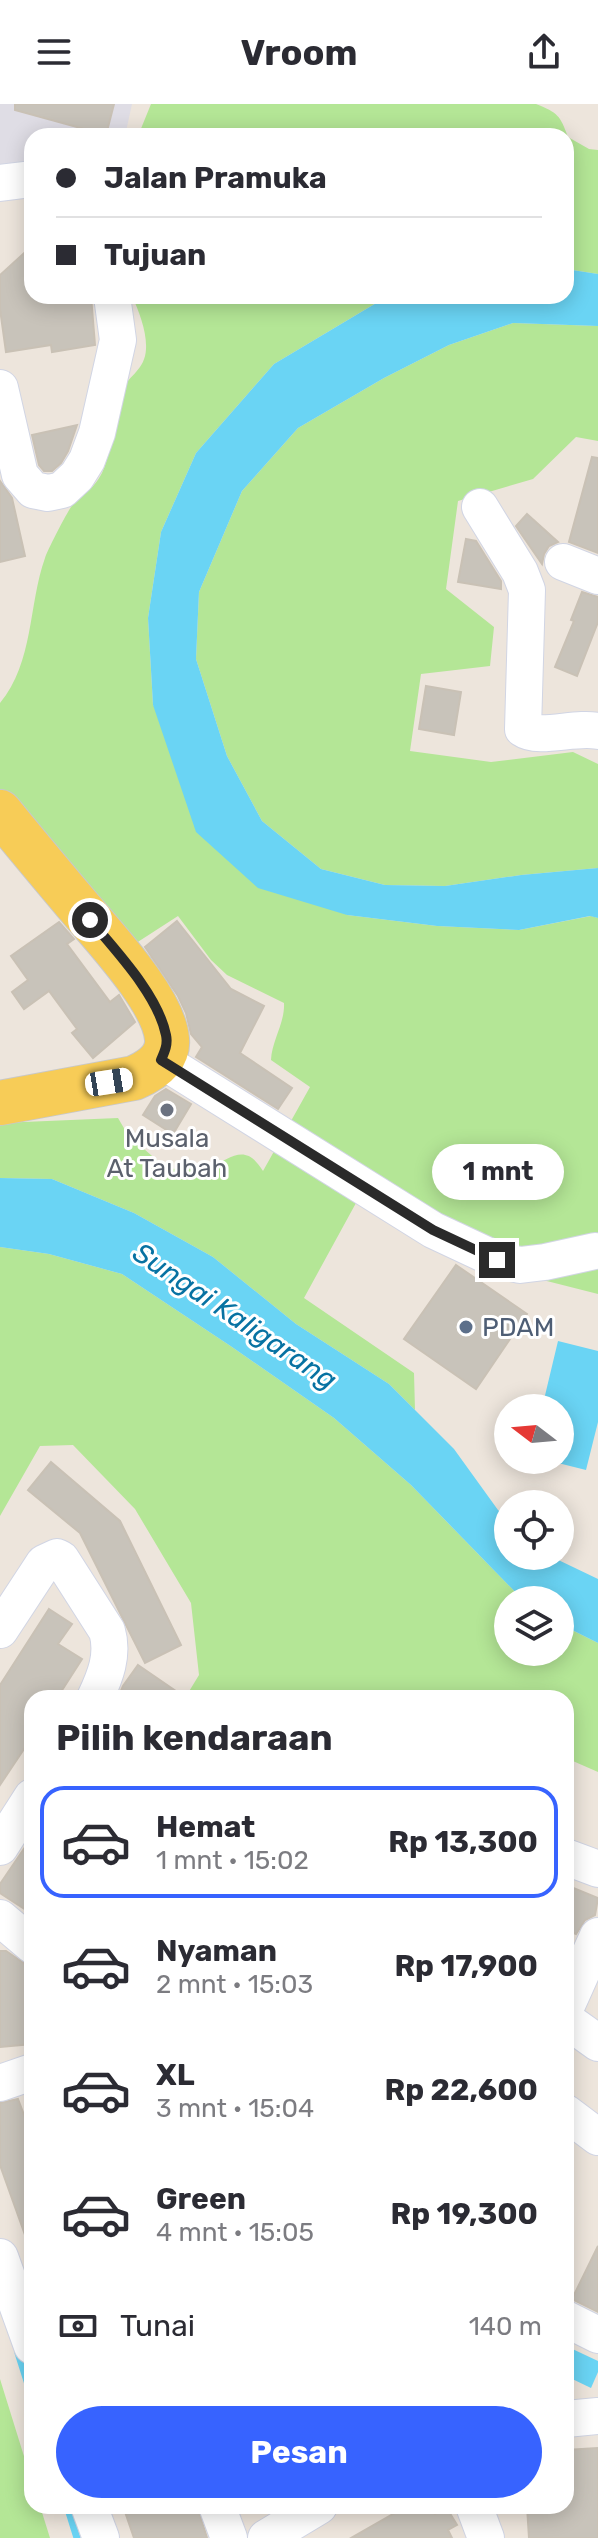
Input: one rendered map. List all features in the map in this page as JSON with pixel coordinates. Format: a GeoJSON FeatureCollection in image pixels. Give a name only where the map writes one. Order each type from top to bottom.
{"type":"FeatureCollection","features":[{"type":"Feature","properties":{"kind":"main road"},"geometry":{"type":"LineString","coordinates":[[0,1103],[134,1078],[151,1070],[161,1060],[167,1038],[147,995],[129,968],[5,828]]}},
{"type":"Feature","properties":{"kind":"street"},"geometry":{"type":"LineString","coordinates":[[0,183],[24,180]]}},
{"type":"Feature","properties":{"kind":"street"},"geometry":{"type":"LineString","coordinates":[[0,388],[20,475],[33,490],[48,493],[62,490],[77,476],[87,460],[97,433],[118,340],[113,304]]}},
{"type":"Feature","properties":{"kind":"street"},"geometry":{"type":"LineString","coordinates":[[480,507],[520,572],[527,590],[523,729],[536,734],[572,729],[598,731]]}},
{"type":"Feature","properties":{"kind":"street"},"geometry":{"type":"LineString","coordinates":[[563,562],[598,576]]}},
{"type":"Feature","properties":{"kind":"street"},"geometry":{"type":"LineString","coordinates":[[161,1060],[433,1230],[497,1260],[520,1265],[595,1251]]}},
{"type":"Feature","properties":{"kind":"street"},"geometry":{"type":"LineString","coordinates":[[0,1630],[44,1563],[57,1557],[61,1559],[107,1631],[110,1641],[110,1653],[98,1690]]}},
{"type":"Feature","properties":{"kind":"street"},"geometry":{"type":"LineString","coordinates":[[0,1847],[24,1810]]}},
{"type":"Feature","properties":{"kind":"street"},"geometry":{"type":"LineString","coordinates":[[574,1860],[598,1869]]}},
{"type":"Feature","properties":{"kind":"street"},"geometry":{"type":"LineString","coordinates":[[0,1918],[24,1938]]}},
{"type":"Feature","properties":{"kind":"street"},"geometry":{"type":"LineString","coordinates":[[574,1983],[598,1936]]}},
{"type":"Feature","properties":{"kind":"street"},"geometry":{"type":"LineString","coordinates":[[574,2026],[598,2043]]}},
{"type":"Feature","properties":{"kind":"street"},"geometry":{"type":"LineString","coordinates":[[0,2083],[24,2075]]}},
{"type":"Feature","properties":{"kind":"street"},"geometry":{"type":"LineString","coordinates":[[574,2119],[598,2137]]}},
{"type":"Feature","properties":{"kind":"street"},"geometry":{"type":"LineString","coordinates":[[0,2257],[24,2324]]}},
{"type":"Feature","properties":{"kind":"street"},"geometry":{"type":"LineString","coordinates":[[574,2323],[598,2335]]}},
{"type":"Feature","properties":{"kind":"street"},"geometry":{"type":"LineString","coordinates":[[574,2418],[598,2416]]}},
{"type":"Feature","properties":{"kind":"street"},"geometry":{"type":"LineString","coordinates":[[92,2514],[101,2538]]}},
{"type":"Feature","properties":{"kind":"street"},"geometry":{"type":"LineString","coordinates":[[220,2514],[229,2538]]}},
{"type":"Feature","properties":{"kind":"street"},"geometry":{"type":"LineString","coordinates":[[266,2538],[306,2514]]}},
{"type":"Feature","properties":{"kind":"street"},"geometry":{"type":"LineString","coordinates":[[477,2514],[486,2538]]}},
{"type":"Feature","properties":{"kind":"street"},"geometry":{"type":"LineString","coordinates":[[496,2514],[498,2538]]}},
{"type":"Feature","properties":{"kind":"shaded area"},"geometry":{"type":"Polygon","coordinates":[[[0,104],[132,104],[127,128],[24,128],[24,166],[0,167],[0,104]]]}},
{"type":"Feature","properties":{"kind":"green space"},"geometry":{"type":"Polygon","coordinates":[[[151,104],[536,104],[557,116],[565,128],[141,128],[151,104]]]}},
{"type":"Feature","properties":{"kind":"green space"},"geometry":{"type":"Polygon","coordinates":[[[574,140],[589,149],[598,150],[598,274],[574,270],[574,140]]]}},
{"type":"Feature","properties":{"kind":"green space"},"geometry":{"type":"Polygon","coordinates":[[[135,304],[375,304],[274,364],[196,453],[161,532],[148,618],[153,705],[347,915],[437,926],[519,930],[591,916],[598,918],[598,1294],[531,1277],[356,1203],[304,1298],[414,1373],[415,1410],[389,1384],[296,1324],[213,1257],[134,1213],[52,1179],[0,1178],[0,1123],[118,1118],[128,1135],[167,1169],[202,1168],[244,1155],[263,1171],[310,1087],[271,1060],[284,1003],[227,975],[211,960],[178,916],[130,947],[0,804],[0,703],[11,687],[25,652],[45,558],[73,504],[95,484],[102,473],[122,390],[145,356],[146,342],[135,304]]]}},
{"type":"Feature","properties":{"kind":"green space"},"geometry":{"type":"Polygon","coordinates":[[[513,323],[598,326],[598,441],[576,437],[533,479],[458,501],[446,589],[494,627],[490,666],[421,674],[410,751],[491,762],[573,752],[598,764],[598,868],[445,886],[385,885],[321,869],[262,821],[227,756],[196,659],[199,592],[242,491],[298,428],[449,345],[513,323]]]}},
{"type":"Feature","properties":{"kind":"green space"},"geometry":{"type":"Polygon","coordinates":[[[0,1247],[49,1254],[122,1274],[334,1418],[411,1485],[509,1586],[494,1586],[494,1666],[574,1666],[574,1631],[598,1643],[598,1772],[574,1762],[574,1690],[190,1690],[199,1675],[191,1603],[135,1509],[73,1445],[40,1446],[0,1516],[0,1247]]]}},
{"type":"Feature","properties":{"kind":"green space"},"geometry":{"type":"Polygon","coordinates":[[[0,2379],[24,2456],[24,2514],[42,2514],[50,2538],[0,2538],[0,2379]]]}},
{"type":"Feature","properties":{"kind":"water"},"geometry":{"type":"Polygon","coordinates":[[[574,270],[598,274],[598,326],[513,323],[449,345],[298,428],[242,491],[199,592],[196,659],[227,756],[262,821],[321,869],[385,885],[445,886],[598,868],[598,918],[590,916],[519,930],[437,926],[347,915],[258,888],[196,832],[153,705],[148,618],[161,532],[196,453],[274,364],[375,304],[574,304],[574,270]]]}},
{"type":"Feature","properties":{"kind":"water","name":"Sungai Kaligarang"},"geometry":{"type":"Polygon","coordinates":[[[0,1178],[52,1179],[134,1213],[213,1257],[296,1324],[389,1384],[454,1449],[494,1504],[494,1570],[574,1570],[574,1568],[598,1579],[598,1643],[574,1631],[574,1586],[509,1586],[411,1485],[334,1418],[122,1274],[49,1254],[0,1247],[0,1178]]]}},
{"type":"Feature","properties":{"kind":"water"},"geometry":{"type":"Polygon","coordinates":[[[558,1341],[598,1351],[598,1422],[586,1470],[574,1467],[574,1394],[545,1394],[558,1341]]]}},
{"type":"Feature","properties":{"kind":"water"},"geometry":{"type":"Polygon","coordinates":[[[574,2350],[598,2361],[598,2372],[591,2388],[574,2380],[574,2350]]]}},
{"type":"Feature","properties":{"kind":"building"},"geometry":{"type":"Polygon","coordinates":[[[15,104],[114,104],[108,128],[81,128],[15,110],[15,104]]]}},
{"type":"Feature","properties":{"kind":"building"},"geometry":{"type":"Polygon","coordinates":[[[24,253],[24,304],[92,304],[95,345],[52,352],[51,345],[6,352],[0,309],[0,275],[24,253]]]}},
{"type":"Feature","properties":{"kind":"building"},"geometry":{"type":"Polygon","coordinates":[[[77,425],[61,463],[52,471],[44,471],[39,465],[32,435],[77,425]]]}},
{"type":"Feature","properties":{"kind":"building"},"geometry":{"type":"Polygon","coordinates":[[[592,457],[598,458],[598,553],[569,542],[592,457]]]}},
{"type":"Feature","properties":{"kind":"building"},"geometry":{"type":"Polygon","coordinates":[[[0,481],[12,498],[25,556],[0,562],[0,481]]]}},
{"type":"Feature","properties":{"kind":"building"},"geometry":{"type":"Polygon","coordinates":[[[527,514],[558,542],[549,546],[542,564],[516,526],[527,514]]]}},
{"type":"Feature","properties":{"kind":"building"},"geometry":{"type":"Polygon","coordinates":[[[466,539],[476,541],[501,581],[501,589],[458,582],[466,539]]]}},
{"type":"Feature","properties":{"kind":"building"},"geometry":{"type":"Polygon","coordinates":[[[582,592],[598,597],[598,622],[577,676],[555,667],[582,592]]]}},
{"type":"Feature","properties":{"kind":"building"},"geometry":{"type":"Polygon","coordinates":[[[426,686],[461,692],[454,735],[419,729],[426,686]]]}},
{"type":"Feature","properties":{"kind":"building"},"geometry":{"type":"Polygon","coordinates":[[[177,921],[231,989],[264,1006],[240,1053],[292,1088],[278,1109],[196,1057],[202,1047],[191,1034],[178,996],[145,947],[177,921]]]}},
{"type":"Feature","properties":{"kind":"building"},"geometry":{"type":"Polygon","coordinates":[[[59,922],[74,939],[67,944],[110,1002],[119,995],[135,1022],[93,1058],[72,1033],[77,1029],[49,991],[24,1009],[12,992],[28,980],[11,956],[59,922]]]}},
{"type":"Feature","properties":{"kind":"building","name":"Musala At Taubah"},"geometry":{"type":"Polygon","coordinates":[[[166,1089],[191,1104],[173,1134],[143,1115],[155,1096],[166,1089]]]}},
{"type":"Feature","properties":{"kind":"building","name":"PDAM"},"geometry":{"type":"Polygon","coordinates":[[[456,1265],[527,1314],[476,1389],[404,1339],[456,1265]]]}},
{"type":"Feature","properties":{"kind":"building"},"geometry":{"type":"Polygon","coordinates":[[[51,1462],[120,1521],[181,1645],[145,1663],[80,1533],[28,1490],[51,1462]]]}},
{"type":"Feature","properties":{"kind":"building"},"geometry":{"type":"Polygon","coordinates":[[[49,1609],[72,1624],[58,1644],[82,1659],[62,1690],[24,1690],[24,1749],[0,1785],[0,1685],[49,1609]]]}},
{"type":"Feature","properties":{"kind":"building"},"geometry":{"type":"Polygon","coordinates":[[[138,1665],[174,1690],[121,1690],[138,1665]]]}},
{"type":"Feature","properties":{"kind":"building"},"geometry":{"type":"Polygon","coordinates":[[[24,1849],[24,1909],[0,1893],[0,1884],[24,1849]]]}},
{"type":"Feature","properties":{"kind":"building"},"geometry":{"type":"Polygon","coordinates":[[[574,1888],[598,1898],[595,1915],[585,1920],[576,1934],[574,1888]]]}},
{"type":"Feature","properties":{"kind":"building"},"geometry":{"type":"Polygon","coordinates":[[[0,1951],[6,1951],[24,1963],[24,2045],[0,2047],[0,1951]]]}},
{"type":"Feature","properties":{"kind":"building"},"geometry":{"type":"Polygon","coordinates":[[[18,2099],[24,2115],[24,2232],[0,2165],[0,2103],[18,2099]]]}},
{"type":"Feature","properties":{"kind":"building"},"geometry":{"type":"Polygon","coordinates":[[[598,2246],[598,2312],[574,2300],[598,2246]]]}},
{"type":"Feature","properties":{"kind":"building"},"geometry":{"type":"Polygon","coordinates":[[[598,2448],[598,2538],[529,2538],[528,2514],[574,2514],[574,2450],[598,2448]]]}},
{"type":"Feature","properties":{"kind":"building"},"geometry":{"type":"Polygon","coordinates":[[[126,2514],[200,2514],[207,2538],[134,2538],[126,2514]]]}},
{"type":"Feature","properties":{"kind":"building"},"geometry":{"type":"Polygon","coordinates":[[[393,2514],[450,2514],[457,2525],[448,2530],[452,2538],[351,2538],[393,2514]]]}},
{"type":"Feature","properties":{"kind":"waterway"},"geometry":{"type":"LineString","coordinates":[[18,2353],[24,2372]]}},
{"type":"Feature","properties":{"kind":"waterway"},"geometry":{"type":"LineString","coordinates":[[70,2514],[77,2538]]}},
{"type":"Feature","properties":{"kind":"place","name":"Musala At Taubah"},"geometry":{"type":"Point","coordinates":[167,1110]}},
{"type":"Feature","properties":{"kind":"place","name":"PDAM"},"geometry":{"type":"Point","coordinates":[466,1327]}},
{"type":"Feature","properties":{"kind":"route"},"geometry":{"type":"LineString","coordinates":[[90,920],[129,968],[157,1011],[167,1038],[161,1060],[433,1230],[497,1260]]}}]}
